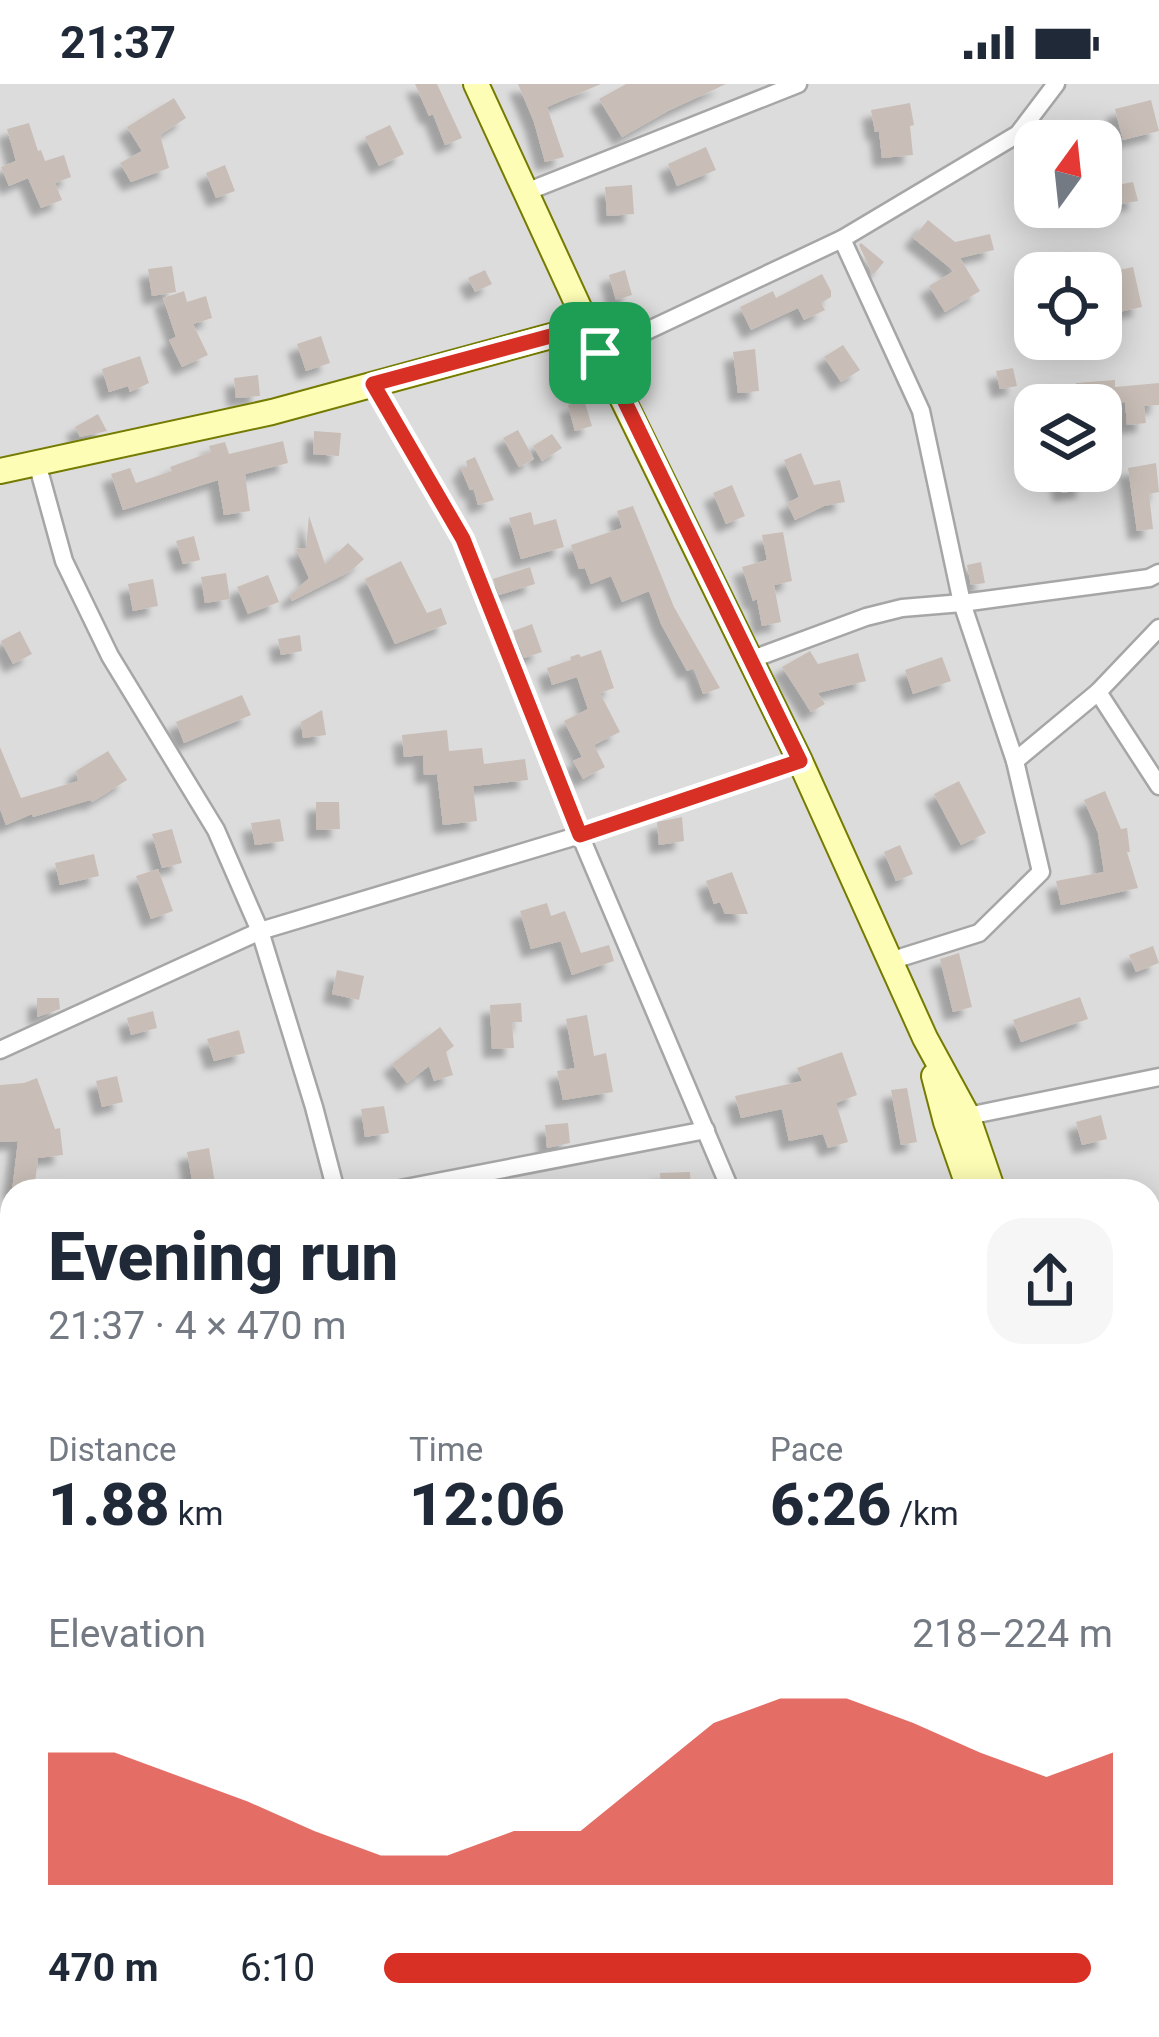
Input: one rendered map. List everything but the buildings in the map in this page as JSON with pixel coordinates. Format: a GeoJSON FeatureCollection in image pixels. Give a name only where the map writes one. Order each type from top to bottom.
{"type":"FeatureCollection","features":[{"type":"Feature","properties":{"kind":"main road"},"geometry":{"type":"LineString","coordinates":[[476,84],[600,353],[800,761],[987,1179]]}},
{"type":"Feature","properties":{"kind":"main road"},"geometry":{"type":"LineString","coordinates":[[0,471],[272,412],[588,326]]}},
{"type":"Feature","properties":{"kind":"main road"},"geometry":{"type":"LineString","coordinates":[[956,1118],[968,1179]]}},
{"type":"Feature","properties":{"kind":"street"},"geometry":{"type":"LineString","coordinates":[[526,192],[798,84]]}},
{"type":"Feature","properties":{"kind":"street"},"geometry":{"type":"LineString","coordinates":[[600,353],[842,239],[1018,134],[1056,84]]}},
{"type":"Feature","properties":{"kind":"street"},"geometry":{"type":"LineString","coordinates":[[842,239],[921,411],[962,604],[1015,761],[1041,872],[979,933],[890,961]]}},
{"type":"Feature","properties":{"kind":"street"},"geometry":{"type":"LineString","coordinates":[[373,384],[463,539],[580,835],[726,1179]]}},
{"type":"Feature","properties":{"kind":"street"},"geometry":{"type":"LineString","coordinates":[[38,463],[64,561],[110,656],[216,830],[260,931],[333,1179]]}},
{"type":"Feature","properties":{"kind":"street"},"geometry":{"type":"LineString","coordinates":[[750,660],[902,608],[962,604],[1159,573]]}},
{"type":"Feature","properties":{"kind":"street"},"geometry":{"type":"LineString","coordinates":[[1015,761],[1098,692],[1159,628]]}},
{"type":"Feature","properties":{"kind":"street"},"geometry":{"type":"LineString","coordinates":[[1098,692],[1159,786]]}},
{"type":"Feature","properties":{"kind":"street"},"geometry":{"type":"LineString","coordinates":[[0,1050],[260,931],[580,835],[800,761]]}},
{"type":"Feature","properties":{"kind":"street"},"geometry":{"type":"LineString","coordinates":[[956,1118],[1159,1077]]}},
{"type":"Feature","properties":{"kind":"street"},"geometry":{"type":"LineString","coordinates":[[451,1179],[706,1130]]}},
{"type":"Feature","properties":{"kind":"shaded area"},"geometry":{"type":"Polygon","coordinates":[[[0,84],[1159,84],[1159,1179],[0,1179],[0,84]]]}},
{"type":"Feature","properties":{"kind":"route"},"geometry":{"type":"LineString","coordinates":[[588,326],[600,353],[800,761],[580,835],[463,539],[373,384],[588,326]]}}]}
